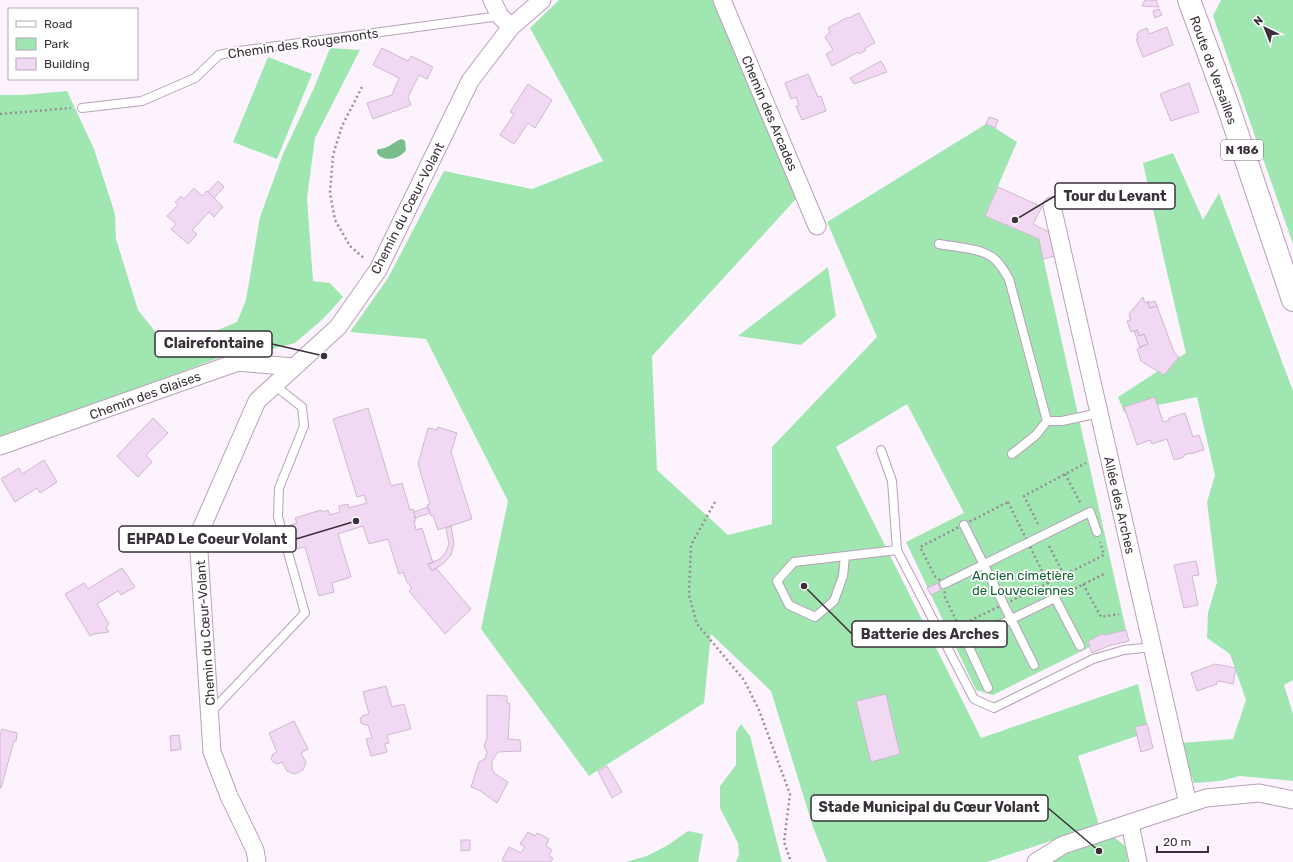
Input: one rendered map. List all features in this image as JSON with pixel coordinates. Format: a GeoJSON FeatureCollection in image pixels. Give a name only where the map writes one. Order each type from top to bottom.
{"type":"FeatureCollection","features":[{"type":"Feature","properties":{"kind":"main road","name":"Route de Versailles"},"geometry":{"type":"LineString","coordinates":[[1188,0],[1228,106],[1293,300]]}},
{"type":"Feature","properties":{"kind":"street"},"geometry":{"type":"LineString","coordinates":[[492,0],[505,22]]}},
{"type":"Feature","properties":{"kind":"street","name":"Chemin du Cœur-Volant"},"geometry":{"type":"LineString","coordinates":[[257,862],[255,850],[229,796],[212,752],[198,536],[257,401],[338,327],[378,270],[470,81],[505,22],[542,0]]}},
{"type":"Feature","properties":{"kind":"street","name":"Chemin des Arcades"},"geometry":{"type":"LineString","coordinates":[[722,0],[817,226]]}},
{"type":"Feature","properties":{"kind":"street","name":"Allée des Arches"},"geometry":{"type":"LineString","coordinates":[[1052,206],[1188,804]]}},
{"type":"Feature","properties":{"kind":"street","name":"Chemin des Glaises"},"geometry":{"type":"LineString","coordinates":[[0,446],[238,362],[293,368]]}},
{"type":"Feature","properties":{"kind":"street"},"geometry":{"type":"LineString","coordinates":[[1036,862],[1063,845],[1206,798],[1259,793],[1293,800]]}},
{"type":"Feature","properties":{"kind":"street"},"geometry":{"type":"LineString","coordinates":[[1130,824],[1138,862]]}},
{"type":"Feature","properties":{"kind":"lane","name":"Chemin des Rougemonts"},"geometry":{"type":"LineString","coordinates":[[82,108],[142,101],[195,78],[219,55],[247,50],[505,22]]}},
{"type":"Feature","properties":{"kind":"lane"},"geometry":{"type":"LineString","coordinates":[[939,244],[978,251],[992,256],[1002,266],[1009,279],[1047,420]]}},
{"type":"Feature","properties":{"kind":"lane"},"geometry":{"type":"LineString","coordinates":[[210,714],[305,613],[278,517],[279,488],[304,426],[302,407],[274,385]]}},
{"type":"Feature","properties":{"kind":"lane"},"geometry":{"type":"LineString","coordinates":[[1047,420],[1062,421],[1099,413]]}},
{"type":"Feature","properties":{"kind":"lane"},"geometry":{"type":"LineString","coordinates":[[1012,454],[1036,435],[1047,420]]}},
{"type":"Feature","properties":{"kind":"lane"},"geometry":{"type":"LineString","coordinates":[[881,450],[892,481],[897,550],[974,699],[994,708],[1094,659],[1124,650],[1153,647]]}},
{"type":"Feature","properties":{"kind":"lane"},"geometry":{"type":"LineString","coordinates":[[944,584],[1090,512],[1097,532]]}},
{"type":"Feature","properties":{"kind":"lane"},"geometry":{"type":"LineString","coordinates":[[964,524],[1034,665]]}},
{"type":"Feature","properties":{"kind":"lane"},"geometry":{"type":"LineString","coordinates":[[844,556],[843,576],[834,601],[815,617],[789,605],[777,581],[794,562],[844,556],[897,550]]}},
{"type":"Feature","properties":{"kind":"lane"},"geometry":{"type":"LineString","coordinates":[[988,688],[966,641],[1055,598],[1080,646]]}},
{"type":"Feature","properties":{"kind":"path"},"geometry":{"type":"LineString","coordinates":[[362,87],[342,126],[333,155],[330,193],[335,220],[350,246],[378,270]]}},
{"type":"Feature","properties":{"kind":"path"},"geometry":{"type":"LineString","coordinates":[[0,114],[82,108]]}},
{"type":"Feature","properties":{"kind":"path"},"geometry":{"type":"LineString","coordinates":[[1065,474],[1086,514]]}},
{"type":"Feature","properties":{"kind":"path"},"geometry":{"type":"LineString","coordinates":[[715,502],[691,545],[689,595],[696,624],[744,680],[759,710],[790,794],[784,842],[791,862]]}},
{"type":"Feature","properties":{"kind":"path"},"geometry":{"type":"LineString","coordinates":[[1055,598],[1106,573]]}},
{"type":"Feature","properties":{"kind":"path"},"geometry":{"type":"LineString","coordinates":[[1083,584],[1101,617],[1119,614]]}},
{"type":"Feature","properties":{"kind":"green space","name":"Ancien cimetière de Louveciennes"},"geometry":{"type":"Polygon","coordinates":[[[559,0],[714,0],[796,199],[652,356],[657,470],[728,535],[772,524],[772,447],[877,337],[827,222],[986,124],[1017,142],[985,216],[1039,239],[1126,630],[1105,635],[1102,634],[1088,641],[1090,647],[993,695],[976,690],[906,542],[964,513],[907,404],[836,447],[981,738],[1138,684],[1147,724],[1135,727],[1137,736],[1078,756],[1099,825],[987,862],[827,862],[813,827],[771,691],[711,634],[704,703],[589,776],[481,629],[508,501],[426,339],[350,332],[388,278],[444,171],[532,189],[603,161],[530,28],[559,0]]]}},
{"type":"Feature","properties":{"kind":"green space"},"geometry":{"type":"Polygon","coordinates":[[[1221,0],[1293,0],[1293,244],[1213,16],[1221,0]]]}},
{"type":"Feature","properties":{"kind":"green space"},"geometry":{"type":"Polygon","coordinates":[[[330,48],[360,50],[315,138],[307,198],[313,281],[330,283],[343,297],[324,318],[295,343],[264,351],[224,356],[0,439],[0,95],[23,95],[67,91],[94,149],[115,214],[116,239],[138,310],[158,335],[177,347],[237,322],[246,300],[260,217],[283,154],[314,88],[330,48]]]}},
{"type":"Feature","properties":{"kind":"green space"},"geometry":{"type":"Polygon","coordinates":[[[268,57],[312,74],[277,159],[233,142],[268,57]]]}},
{"type":"Feature","properties":{"kind":"green space"},"geometry":{"type":"Polygon","coordinates":[[[1173,153],[1203,220],[1219,193],[1293,391],[1293,680],[1284,685],[1293,714],[1293,781],[1240,776],[1220,781],[1194,783],[1180,743],[1233,739],[1246,700],[1230,654],[1207,638],[1208,613],[1217,582],[1207,502],[1215,475],[1197,397],[1124,412],[1118,397],[1186,353],[1143,163],[1173,153]]]}},
{"type":"Feature","properties":{"kind":"green space"},"geometry":{"type":"Polygon","coordinates":[[[828,267],[836,316],[801,345],[738,336],[828,267]]]}},
{"type":"Feature","properties":{"kind":"green space"},"geometry":{"type":"Polygon","coordinates":[[[741,724],[750,736],[782,862],[736,862],[739,855],[738,843],[720,808],[720,786],[736,765],[736,732],[741,724]]]}},
{"type":"Feature","properties":{"kind":"green space"},"geometry":{"type":"Polygon","coordinates":[[[688,831],[703,834],[698,862],[626,862],[647,856],[668,845],[688,831]]]}},
{"type":"Feature","properties":{"kind":"green space"},"geometry":{"type":"Polygon","coordinates":[[[1114,837],[1125,846],[1128,862],[1048,862],[1060,856],[1114,837]]]}},
{"type":"Feature","properties":{"kind":"shaded area"},"geometry":{"type":"Polygon","coordinates":[[[402,139],[405,141],[406,150],[400,156],[388,159],[377,153],[377,150],[386,148],[402,139]]]}},
{"type":"Feature","properties":{"kind":"building"},"geometry":{"type":"Polygon","coordinates":[[[1145,0],[1156,0],[1159,7],[1142,6],[1145,0]]]}},
{"type":"Feature","properties":{"kind":"building"},"geometry":{"type":"Polygon","coordinates":[[[1159,9],[1162,15],[1155,18],[1153,11],[1159,9]]]}},
{"type":"Feature","properties":{"kind":"building"},"geometry":{"type":"Polygon","coordinates":[[[859,13],[875,43],[865,48],[866,50],[859,54],[858,52],[832,66],[826,54],[833,50],[825,37],[830,32],[828,28],[859,13]]]}},
{"type":"Feature","properties":{"kind":"building"},"geometry":{"type":"Polygon","coordinates":[[[1167,27],[1173,45],[1143,57],[1136,39],[1138,39],[1137,35],[1139,31],[1147,28],[1149,34],[1167,27]]]}},
{"type":"Feature","properties":{"kind":"building"},"geometry":{"type":"Polygon","coordinates":[[[382,48],[408,61],[411,56],[433,67],[427,79],[419,75],[408,97],[411,105],[373,119],[367,103],[392,95],[399,78],[373,65],[382,48]]]}},
{"type":"Feature","properties":{"kind":"building"},"geometry":{"type":"Polygon","coordinates":[[[881,61],[887,72],[854,84],[850,78],[881,61]]]}},
{"type":"Feature","properties":{"kind":"building"},"geometry":{"type":"Polygon","coordinates":[[[808,74],[818,97],[821,96],[826,111],[802,120],[796,106],[799,105],[796,97],[791,99],[785,83],[808,74]]]}},
{"type":"Feature","properties":{"kind":"building"},"geometry":{"type":"Polygon","coordinates":[[[1189,83],[1199,112],[1171,121],[1160,94],[1189,83]]]}},
{"type":"Feature","properties":{"kind":"building"},"geometry":{"type":"Polygon","coordinates":[[[528,84],[552,100],[535,128],[528,123],[514,144],[500,135],[514,114],[510,112],[528,84]]]}},
{"type":"Feature","properties":{"kind":"building"},"geometry":{"type":"Polygon","coordinates":[[[989,117],[998,120],[995,128],[986,124],[989,117]]]}},
{"type":"Feature","properties":{"kind":"building"},"geometry":{"type":"Polygon","coordinates":[[[218,181],[224,187],[214,198],[208,192],[218,181]]]}},
{"type":"Feature","properties":{"kind":"building"},"geometry":{"type":"Polygon","coordinates":[[[998,187],[1042,207],[1033,224],[1049,232],[1055,256],[1043,259],[1039,239],[985,216],[998,187]]]}},
{"type":"Feature","properties":{"kind":"building"},"geometry":{"type":"Polygon","coordinates":[[[194,188],[202,196],[207,191],[223,207],[214,217],[209,212],[192,230],[197,234],[188,244],[171,229],[176,224],[167,216],[178,205],[175,202],[181,196],[184,199],[194,188]]]}},
{"type":"Feature","properties":{"kind":"building"},"geometry":{"type":"Polygon","coordinates":[[[1143,297],[1145,303],[1147,302],[1150,308],[1157,306],[1174,352],[1179,357],[1164,375],[1141,361],[1137,349],[1148,344],[1144,334],[1139,336],[1137,330],[1131,332],[1127,321],[1131,320],[1129,314],[1143,297]]]}},
{"type":"Feature","properties":{"kind":"building"},"geometry":{"type":"Polygon","coordinates":[[[1149,301],[1149,303],[1155,301],[1157,306],[1150,308],[1147,302],[1149,301]]]}},
{"type":"Feature","properties":{"kind":"building"},"geometry":{"type":"Polygon","coordinates":[[[1137,330],[1139,336],[1144,334],[1148,344],[1140,347],[1134,331],[1137,330]]]}},
{"type":"Feature","properties":{"kind":"building"},"geometry":{"type":"Polygon","coordinates":[[[1155,397],[1163,422],[1169,420],[1169,418],[1185,413],[1193,437],[1199,435],[1204,450],[1184,455],[1184,457],[1174,460],[1167,439],[1152,444],[1150,440],[1137,445],[1124,407],[1155,397]]]}},
{"type":"Feature","properties":{"kind":"building"},"geometry":{"type":"Polygon","coordinates":[[[368,408],[391,486],[402,483],[410,510],[413,509],[416,520],[414,521],[416,530],[422,528],[433,563],[428,564],[432,571],[436,568],[471,609],[445,634],[409,591],[412,588],[407,582],[403,572],[399,574],[388,539],[369,544],[363,526],[338,534],[351,577],[332,583],[334,592],[319,596],[305,547],[295,549],[288,526],[297,523],[295,518],[321,510],[322,512],[328,510],[330,515],[340,512],[339,506],[348,504],[349,508],[367,503],[364,495],[357,497],[333,419],[368,408]]]}},
{"type":"Feature","properties":{"kind":"building"},"geometry":{"type":"Polygon","coordinates":[[[153,418],[168,433],[146,455],[152,462],[138,477],[117,456],[153,418]]]}},
{"type":"Feature","properties":{"kind":"building"},"geometry":{"type":"Polygon","coordinates":[[[438,427],[457,433],[451,452],[472,519],[438,530],[433,515],[431,516],[427,505],[430,504],[418,464],[428,428],[437,430],[438,427]]]}},
{"type":"Feature","properties":{"kind":"building"},"geometry":{"type":"Polygon","coordinates":[[[44,460],[57,482],[40,493],[37,488],[15,502],[1,479],[19,468],[22,474],[44,460]]]}},
{"type":"Feature","properties":{"kind":"building"},"geometry":{"type":"Polygon","coordinates":[[[428,507],[430,513],[415,518],[414,512],[428,507]]]}},
{"type":"Feature","properties":{"kind":"building"},"geometry":{"type":"Polygon","coordinates":[[[451,526],[454,544],[451,555],[444,563],[432,571],[428,564],[440,559],[446,552],[449,544],[446,528],[451,526]]]}},
{"type":"Feature","properties":{"kind":"building"},"geometry":{"type":"Polygon","coordinates":[[[1196,561],[1199,575],[1192,576],[1198,605],[1184,608],[1174,565],[1196,561]]]}},
{"type":"Feature","properties":{"kind":"building"},"geometry":{"type":"Polygon","coordinates":[[[122,568],[135,587],[121,595],[118,591],[97,604],[109,624],[106,627],[109,632],[90,636],[65,594],[84,583],[88,589],[122,568]]]}},
{"type":"Feature","properties":{"kind":"building"},"geometry":{"type":"Polygon","coordinates":[[[938,583],[941,590],[931,595],[927,588],[938,583]]]}},
{"type":"Feature","properties":{"kind":"building"},"geometry":{"type":"Polygon","coordinates":[[[1126,630],[1129,641],[1108,646],[1092,653],[1088,641],[1102,634],[1105,635],[1126,630]]]}},
{"type":"Feature","properties":{"kind":"building"},"geometry":{"type":"Polygon","coordinates":[[[1215,664],[1236,668],[1233,684],[1219,681],[1216,682],[1217,684],[1197,691],[1191,673],[1215,664]]]}},
{"type":"Feature","properties":{"kind":"building"},"geometry":{"type":"Polygon","coordinates":[[[386,686],[392,707],[404,704],[411,729],[387,735],[389,743],[385,744],[387,752],[371,756],[366,739],[372,738],[368,725],[361,723],[360,719],[362,716],[369,714],[363,692],[386,686]]]}},
{"type":"Feature","properties":{"kind":"building"},"geometry":{"type":"Polygon","coordinates":[[[886,694],[900,754],[871,762],[856,701],[886,694]]]}},
{"type":"Feature","properties":{"kind":"building"},"geometry":{"type":"Polygon","coordinates":[[[487,695],[507,696],[507,703],[510,704],[508,739],[520,740],[521,751],[498,752],[492,761],[494,773],[508,782],[497,803],[479,790],[471,787],[479,762],[485,759],[487,752],[484,746],[487,738],[487,695]]]}},
{"type":"Feature","properties":{"kind":"building"},"geometry":{"type":"Polygon","coordinates":[[[294,721],[308,749],[301,753],[306,762],[303,770],[295,774],[287,771],[282,762],[277,764],[271,759],[273,754],[277,752],[269,733],[294,721]]]}},
{"type":"Feature","properties":{"kind":"building"},"geometry":{"type":"Polygon","coordinates":[[[1147,724],[1153,748],[1141,752],[1135,727],[1147,724]]]}},
{"type":"Feature","properties":{"kind":"building"},"geometry":{"type":"Polygon","coordinates":[[[2,729],[17,733],[16,741],[14,741],[0,788],[0,736],[2,729]]]}},
{"type":"Feature","properties":{"kind":"building"},"geometry":{"type":"Polygon","coordinates":[[[179,735],[181,749],[171,751],[170,736],[179,735]]]}},
{"type":"Feature","properties":{"kind":"building"},"geometry":{"type":"Polygon","coordinates":[[[607,766],[622,792],[612,798],[598,771],[607,766]]]}},
{"type":"Feature","properties":{"kind":"building"},"geometry":{"type":"Polygon","coordinates":[[[528,832],[535,836],[537,833],[549,839],[546,846],[552,850],[549,856],[553,858],[551,862],[505,862],[502,860],[509,847],[521,853],[525,847],[520,844],[528,832]]]}},
{"type":"Feature","properties":{"kind":"building"},"geometry":{"type":"Polygon","coordinates":[[[461,840],[470,840],[470,850],[461,851],[461,840]]]}},
{"type":"Feature","properties":{"kind":"place","name":"Tour du Levant"},"geometry":{"type":"Point","coordinates":[1015,220]}},
{"type":"Feature","properties":{"kind":"place","name":"Clairefontaine"},"geometry":{"type":"Point","coordinates":[324,356]}},
{"type":"Feature","properties":{"kind":"place","name":"EHPAD Le Coeur Volant"},"geometry":{"type":"Point","coordinates":[356,521]}},
{"type":"Feature","properties":{"kind":"place","name":"Batterie des Arches"},"geometry":{"type":"Point","coordinates":[804,586]}},
{"type":"Feature","properties":{"kind":"place","name":"Stade Municipal du Cœur Volant"},"geometry":{"type":"Point","coordinates":[1099,851]}}]}
